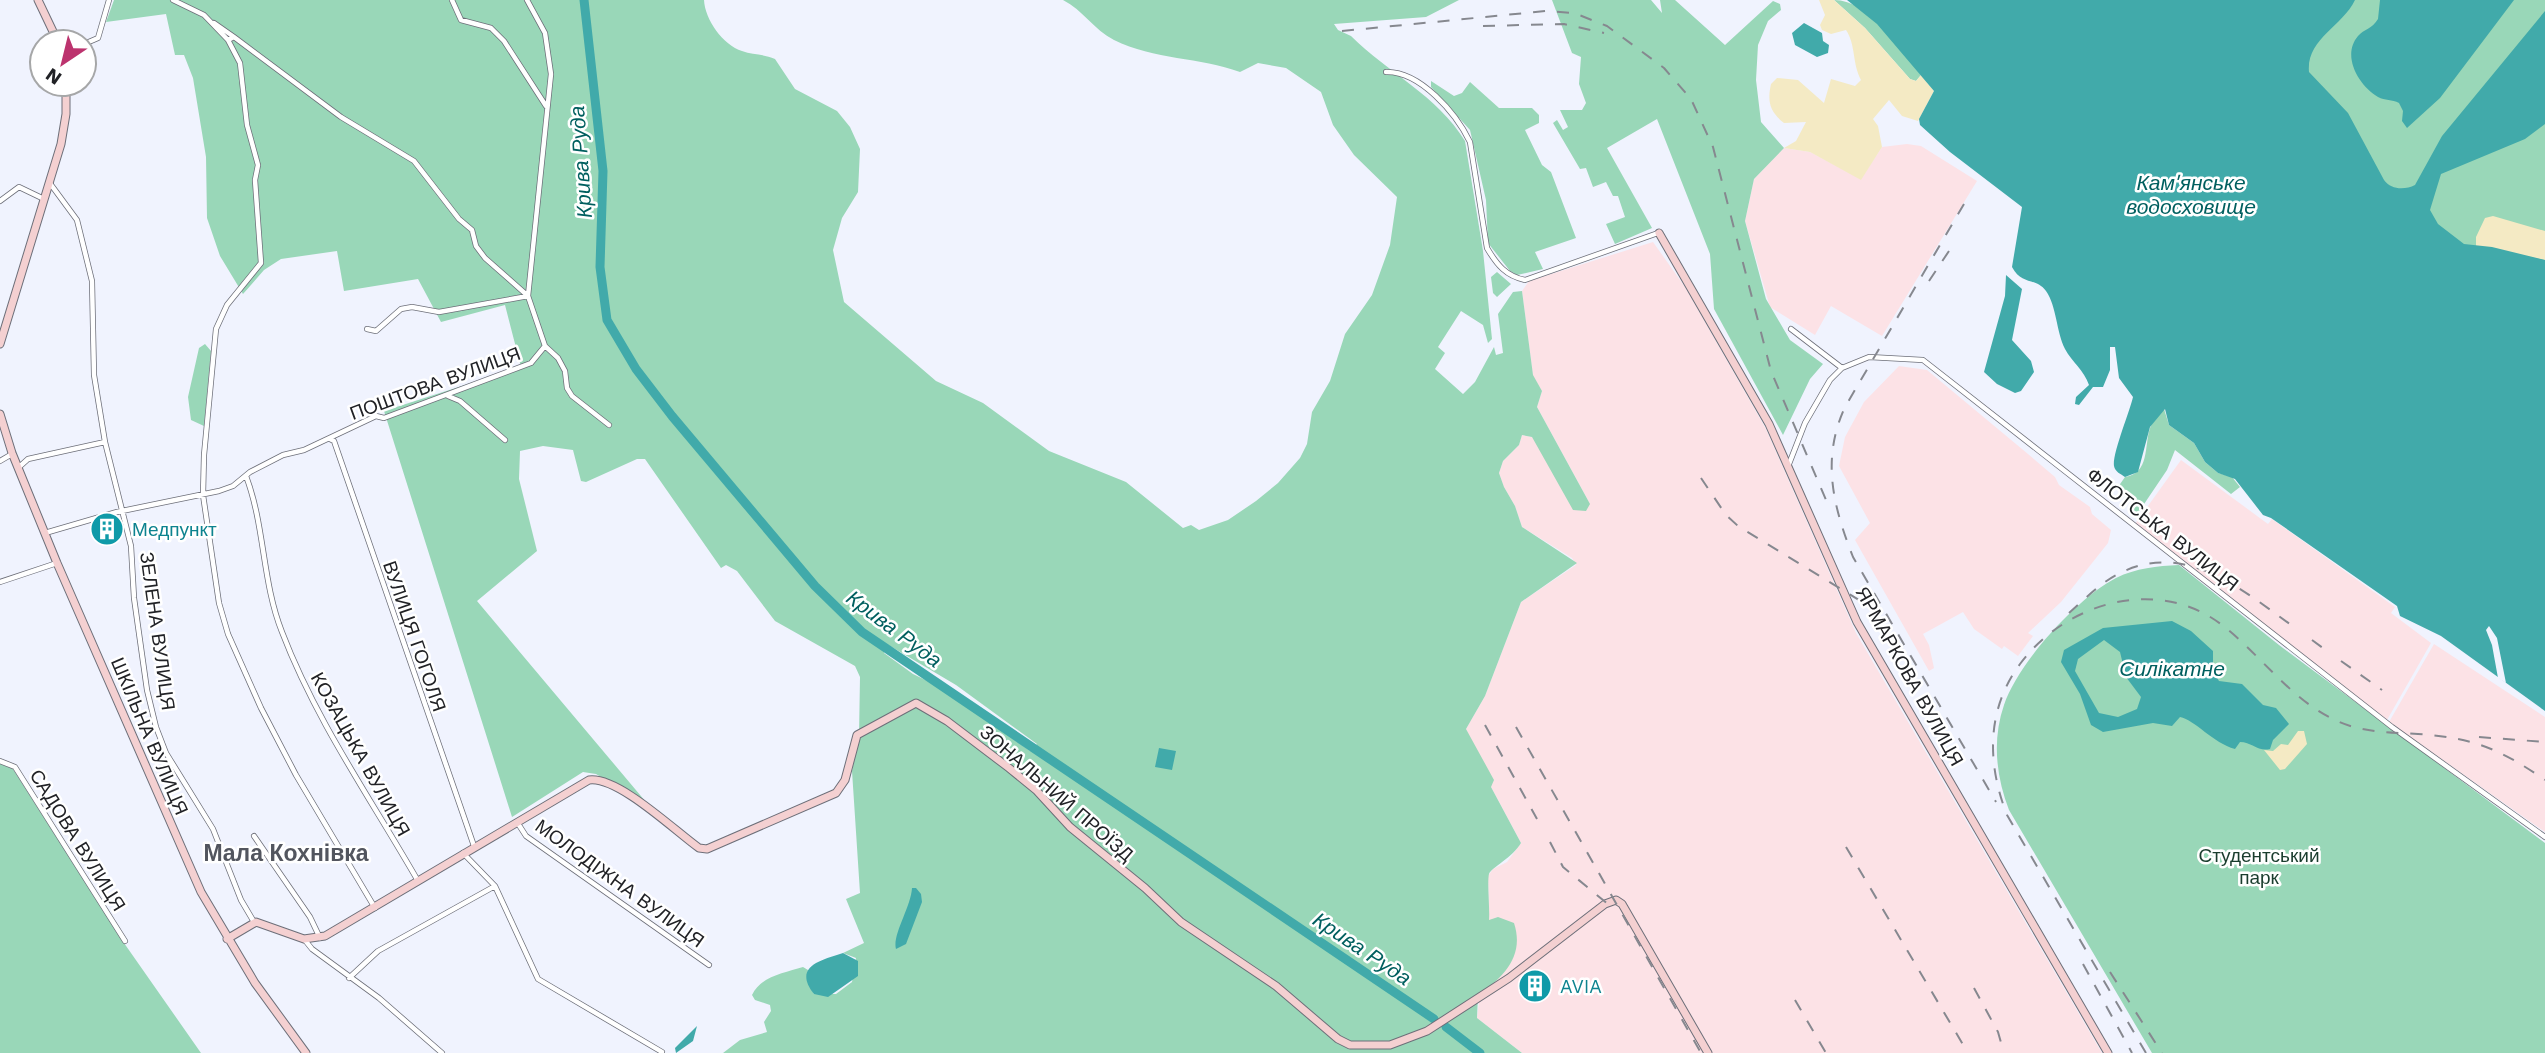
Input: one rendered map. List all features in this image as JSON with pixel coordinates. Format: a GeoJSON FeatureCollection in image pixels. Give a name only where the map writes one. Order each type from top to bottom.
{"type":"FeatureCollection","features":[{"type":"Feature","properties":{"kind":"street"},"geometry":{"type":"LineString","coordinates":[[38,0],[51,28]]}},
{"type":"Feature","properties":{"kind":"street"},"geometry":{"type":"LineString","coordinates":[[98,38],[109,0]]}},
{"type":"Feature","properties":{"kind":"street"},"geometry":{"type":"LineString","coordinates":[[173,0],[204,15],[231,39],[341,117],[414,162],[459,219],[472,230],[476,246],[485,258],[528,296]]}},
{"type":"Feature","properties":{"kind":"street"},"geometry":{"type":"LineString","coordinates":[[452,0],[461,20],[491,28],[504,41],[546,106]]}},
{"type":"Feature","properties":{"kind":"street"},"geometry":{"type":"LineString","coordinates":[[527,0],[545,33],[551,74],[528,296],[545,346],[565,371],[567,387],[572,396],[609,425]]}},
{"type":"Feature","properties":{"kind":"street"},"geometry":{"type":"LineString","coordinates":[[231,39],[240,63],[247,125],[258,165],[255,180],[261,263],[227,305],[216,329],[204,455],[203,495],[219,603],[228,634],[278,743],[375,908]]}},
{"type":"Feature","properties":{"kind":"street"},"geometry":{"type":"LineString","coordinates":[[1386,72],[1400,72],[1418,81],[1463,127],[1470,142],[1488,248],[1495,261],[1514,277],[1525,279],[1659,233]]}},
{"type":"Feature","properties":{"kind":"street"},"geometry":{"type":"LineString","coordinates":[[0,344],[50,182],[66,114],[66,98]]}},
{"type":"Feature","properties":{"kind":"street","name":"ЗЕЛЕНА ВУЛИЦЯ"},"geometry":{"type":"LineString","coordinates":[[50,182],[77,220],[92,281],[94,376],[105,442],[124,511],[147,690],[159,738],[208,817],[241,900],[254,922]]}},
{"type":"Feature","properties":{"kind":"street"},"geometry":{"type":"LineString","coordinates":[[0,201],[19,187],[44,199]]}},
{"type":"Feature","properties":{"kind":"street","name":"ЯРМАРКОВА ВУЛИЦЯ"},"geometry":{"type":"LineString","coordinates":[[1659,233],[1769,424],[1857,622],[2108,1053]]}},
{"type":"Feature","properties":{"kind":"street"},"geometry":{"type":"LineString","coordinates":[[367,329],[376,331],[401,309],[412,307],[439,312],[528,296]]}},
{"type":"Feature","properties":{"kind":"street"},"geometry":{"type":"LineString","coordinates":[[1788,466],[1805,423],[1830,380],[1842,368],[1791,329]]}},
{"type":"Feature","properties":{"kind":"street","name":"ПОШТОВА ВУЛИЦЯ"},"geometry":{"type":"LineString","coordinates":[[45,533],[124,511],[233,486],[283,455],[376,416],[384,418],[531,363],[545,346]]}},
{"type":"Feature","properties":{"kind":"street","name":"ФЛОТСЬКА ВУЛИЦЯ"},"geometry":{"type":"LineString","coordinates":[[1842,368],[1869,357],[1916,357],[1929,363],[2392,727],[2545,837]]}},
{"type":"Feature","properties":{"kind":"street"},"geometry":{"type":"LineString","coordinates":[[448,396],[460,401],[505,440]]}},
{"type":"Feature","properties":{"kind":"street","name":"ШКІЛЬНА ВУЛИЦЯ"},"geometry":{"type":"LineString","coordinates":[[0,414],[12,453],[57,563],[201,892],[227,939],[306,1053]]}},
{"type":"Feature","properties":{"kind":"street","name":"ВУЛИЦЯ ГОГОЛЯ"},"geometry":{"type":"LineString","coordinates":[[328,438],[334,441],[474,846]]}},
{"type":"Feature","properties":{"kind":"street"},"geometry":{"type":"LineString","coordinates":[[18,468],[28,459],[105,442]]}},
{"type":"Feature","properties":{"kind":"street"},"geometry":{"type":"LineString","coordinates":[[0,461],[12,453]]}},
{"type":"Feature","properties":{"kind":"street","name":"КОЗАЦЬКА ВУЛИЦЯ"},"geometry":{"type":"LineString","coordinates":[[246,476],[263,546],[268,585],[286,643],[320,716],[418,881]]}},
{"type":"Feature","properties":{"kind":"street"},"geometry":{"type":"LineString","coordinates":[[0,582],[57,563]]}},
{"type":"Feature","properties":{"kind":"street","name":"ЗОНАЛЬНИЙ ПРОЇЗД"},"geometry":{"type":"LineString","coordinates":[[516,821],[575,786],[593,779],[623,792],[699,848],[707,849],[836,793],[845,780],[857,735],[916,703],[947,721],[1018,776],[1070,827],[1145,888],[1181,922],[1276,986],[1343,1042],[1365,1047],[1407,1040],[1481,997],[1605,904],[1618,900],[1708,1053]]}},
{"type":"Feature","properties":{"kind":"street","name":"САДОВА ВУЛИЦЯ"},"geometry":{"type":"LineString","coordinates":[[0,761],[15,767],[125,941]]}},
{"type":"Feature","properties":{"kind":"street"},"geometry":{"type":"LineString","coordinates":[[304,939],[320,938],[375,908],[516,821]]}},
{"type":"Feature","properties":{"kind":"street","name":"МОЛОДІЖНА ВУЛИЦЯ"},"geometry":{"type":"LineString","coordinates":[[516,821],[526,836],[709,965]]}},
{"type":"Feature","properties":{"kind":"street"},"geometry":{"type":"LineString","coordinates":[[254,836],[310,917],[320,938]]}},
{"type":"Feature","properties":{"kind":"street"},"geometry":{"type":"LineString","coordinates":[[462,853],[495,886],[538,979],[662,1052]]}},
{"type":"Feature","properties":{"kind":"street"},"geometry":{"type":"LineString","coordinates":[[349,978],[378,951],[495,886]]}},
{"type":"Feature","properties":{"kind":"street"},"geometry":{"type":"LineString","coordinates":[[227,939],[254,922],[304,939],[349,978],[403,1018],[442,1053]]}},
{"type":"Feature","properties":{"kind":"shaded area"},"geometry":{"type":"Polygon","coordinates":[[[1907,144],[1921,146],[1977,181],[1882,336],[1831,306],[1815,335],[1770,307],[1745,221],[1754,179],[1784,148],[1810,152],[1861,179],[1882,147],[1907,144]]]}},
{"type":"Feature","properties":{"kind":"shaded area"},"geometry":{"type":"Polygon","coordinates":[[[1653,242],[1685,287],[1766,429],[1856,633],[2102,1053],[1522,1053],[1477,1018],[1489,920],[1488,876],[1493,869],[1507,862],[1521,843],[1491,787],[1466,729],[1485,696],[1521,602],[1576,565],[1572,558],[1522,527],[1499,473],[1503,461],[1519,445],[1522,435],[1532,437],[1590,504],[1537,407],[1542,391],[1533,376],[1522,291],[1529,281],[1653,242]]]}},
{"type":"Feature","properties":{"kind":"shaded area"},"geometry":{"type":"Polygon","coordinates":[[[1899,366],[1927,370],[2055,477],[2059,485],[2090,507],[2092,514],[2111,530],[2108,543],[2061,602],[2028,633],[2033,636],[2018,656],[2004,646],[2002,649],[1974,629],[1963,612],[1923,634],[1929,645],[1934,668],[1929,671],[1855,540],[1870,523],[1839,466],[1845,437],[1864,402],[1899,366]]]}},
{"type":"Feature","properties":{"kind":"shaded area"},"geometry":{"type":"Polygon","coordinates":[[[2181,460],[2268,524],[2272,519],[2395,607],[2391,613],[2431,643],[2387,720],[2135,524],[2181,460]]]}},
{"type":"Feature","properties":{"kind":"shaded area"},"geometry":{"type":"Polygon","coordinates":[[[2434,644],[2545,717],[2545,832],[2389,722],[2434,644]]]}},
{"type":"Feature","properties":{"kind":"green space"},"geometry":{"type":"Polygon","coordinates":[[[114,0],[704,0],[711,23],[722,38],[742,51],[775,59],[795,89],[837,111],[850,127],[860,149],[858,192],[842,218],[833,250],[844,302],[936,381],[983,403],[1049,451],[1126,482],[1183,528],[1191,525],[1199,530],[1228,520],[1256,501],[1278,483],[1300,458],[1307,444],[1312,412],[1330,381],[1345,334],[1372,295],[1390,245],[1397,197],[1354,155],[1333,125],[1321,92],[1286,68],[1258,63],[1240,72],[1129,47],[1107,36],[1063,0],[1459,0],[1426,17],[1334,24],[1338,30],[1351,36],[1441,110],[1465,141],[1483,251],[1492,339],[1488,343],[1483,325],[1461,311],[1438,347],[1445,353],[1435,369],[1463,394],[1475,382],[1494,347],[1496,355],[1503,353],[1498,314],[1513,292],[1522,291],[1533,375],[1542,391],[1537,407],[1590,504],[1586,511],[1573,510],[1532,437],[1522,435],[1519,445],[1503,461],[1499,473],[1522,527],[1577,563],[1521,602],[1485,696],[1466,729],[1494,780],[1491,787],[1521,843],[1489,874],[1489,920],[1498,917],[1514,923],[1517,946],[1510,965],[1478,995],[1477,1018],[1522,1053],[723,1053],[740,1040],[767,1032],[764,1022],[771,1011],[770,1005],[755,1000],[752,995],[767,979],[803,967],[808,970],[807,980],[814,994],[836,994],[852,982],[856,958],[843,953],[864,943],[846,899],[860,893],[852,771],[859,737],[860,677],[855,666],[775,621],[737,571],[726,565],[721,568],[645,459],[637,459],[586,482],[581,481],[573,450],[543,446],[520,451],[519,479],[537,551],[477,601],[651,808],[596,774],[583,772],[512,817],[384,411],[521,367],[505,305],[441,322],[418,279],[344,291],[337,251],[281,259],[264,270],[243,294],[220,256],[207,218],[206,157],[193,78],[184,55],[175,55],[166,14],[106,22],[114,0]],[[885,643],[884,653],[913,674],[940,687],[1030,751],[1037,744],[956,685],[885,643]]]}},
{"type":"Feature","properties":{"kind":"green space"},"geometry":{"type":"Polygon","coordinates":[[[1552,0],[1651,0],[1662,13],[1660,0],[1675,0],[1725,45],[1773,1],[1780,4],[1781,10],[1768,21],[1758,45],[1756,80],[1761,122],[1784,148],[1754,179],[1745,221],[1766,299],[1790,340],[1823,364],[1810,379],[1783,435],[1714,309],[1710,254],[1657,119],[1607,148],[1652,228],[1615,244],[1606,224],[1625,217],[1618,196],[1613,196],[1606,182],[1593,187],[1586,168],[1580,169],[1553,123],[1557,120],[1563,130],[1568,127],[1560,110],[1582,110],[1586,103],[1579,84],[1581,57],[1572,53],[1552,0]]]}},
{"type":"Feature","properties":{"kind":"green space"},"geometry":{"type":"Polygon","coordinates":[[[1834,0],[1847,2],[1872,17],[1921,75],[1916,81],[1910,79],[1865,28],[1834,0]]]}},
{"type":"Feature","properties":{"kind":"green space"},"geometry":{"type":"Polygon","coordinates":[[[2119,0],[2545,0],[2545,341],[2119,0]]]}},
{"type":"Feature","properties":{"kind":"green space"},"geometry":{"type":"Polygon","coordinates":[[[1431,81],[1454,96],[1462,93],[1470,82],[1499,108],[1532,108],[1539,115],[1539,123],[1525,130],[1542,165],[1551,172],[1576,238],[1535,252],[1543,269],[1517,275],[1510,271],[1488,243],[1486,200],[1470,130],[1431,87],[1431,81]]]}},
{"type":"Feature","properties":{"kind":"green space"},"geometry":{"type":"Polygon","coordinates":[[[1497,272],[1511,284],[1497,297],[1493,293],[1491,277],[1497,272]]]}},
{"type":"Feature","properties":{"kind":"green space"},"geometry":{"type":"Polygon","coordinates":[[[205,344],[211,351],[204,426],[191,420],[188,397],[199,348],[205,344]]]}},
{"type":"Feature","properties":{"kind":"green space"},"geometry":{"type":"Polygon","coordinates":[[[2164,409],[2169,425],[2194,443],[2205,462],[2218,473],[2232,477],[2240,487],[2231,494],[2175,450],[2167,470],[2138,513],[2133,511],[2132,501],[2119,492],[2118,487],[2125,477],[2139,470],[2145,458],[2150,428],[2164,409]]]}},
{"type":"Feature","properties":{"kind":"green space","name":"Студентський парк"},"geometry":{"type":"Polygon","coordinates":[[[2179,565],[2279,645],[2545,843],[2545,1053],[2152,1053],[2009,810],[2001,784],[1997,745],[2000,718],[2011,688],[2035,652],[2067,616],[2084,600],[2116,578],[2147,568],[2179,565]]]}},
{"type":"Feature","properties":{"kind":"green space"},"geometry":{"type":"Polygon","coordinates":[[[0,763],[13,769],[124,943],[201,1053],[0,1053],[0,763]]]}},
{"type":"Feature","properties":{"kind":"sand"},"geometry":{"type":"Polygon","coordinates":[[[1819,0],[1834,0],[1865,28],[1910,79],[1916,81],[1921,75],[1934,91],[1918,121],[1902,116],[1889,100],[1873,119],[1878,126],[1882,147],[1861,180],[1810,152],[1784,148],[1796,141],[1806,122],[1784,123],[1771,106],[1771,84],[1777,78],[1798,80],[1824,103],[1831,79],[1855,86],[1861,80],[1846,30],[1831,34],[1822,30],[1820,25],[1825,15],[1819,0]]]}},
{"type":"Feature","properties":{"kind":"sand"},"geometry":{"type":"Polygon","coordinates":[[[2493,216],[2545,231],[2545,260],[2476,246],[2476,237],[2485,218],[2493,216]]]}},
{"type":"Feature","properties":{"kind":"sand"},"geometry":{"type":"Polygon","coordinates":[[[2298,731],[2304,731],[2307,744],[2285,769],[2280,770],[2264,750],[2273,751],[2281,744],[2288,745],[2298,731]]]}},
{"type":"Feature","properties":{"kind":"water","name":"Кам'янське водосховище"},"geometry":{"type":"Polygon","coordinates":[[[1847,0],[2355,0],[2313,51],[2309,72],[2348,113],[2384,180],[2390,186],[2403,188],[2415,185],[2442,136],[2545,11],[2545,124],[2525,139],[2441,174],[2430,210],[2438,224],[2464,244],[2492,247],[2545,260],[2545,711],[2441,636],[2400,616],[2397,606],[2263,515],[2235,479],[2218,473],[2205,462],[2194,443],[2169,425],[2165,409],[2150,427],[2138,472],[2125,477],[2117,471],[2114,460],[2133,397],[2119,378],[2115,347],[2110,347],[2110,370],[2103,387],[2093,387],[2079,405],[2075,404],[2076,397],[2089,385],[2065,349],[2050,297],[2038,284],[2020,277],[2012,267],[2022,207],[1950,152],[1920,125],[1919,119],[1934,91],[1877,24],[1847,0]]]}},
{"type":"Feature","properties":{"kind":"water"},"geometry":{"type":"Polygon","coordinates":[[[2380,0],[2514,0],[2440,98],[2407,128],[2402,121],[2403,111],[2399,103],[2381,98],[2364,86],[2352,61],[2353,44],[2358,36],[2378,19],[2380,0]]]}},
{"type":"Feature","properties":{"kind":"water"},"geometry":{"type":"Polygon","coordinates":[[[1804,23],[1822,33],[1823,41],[1829,45],[1828,53],[1817,57],[1795,45],[1792,33],[1804,23]]]}},
{"type":"Feature","properties":{"kind":"water"},"geometry":{"type":"Polygon","coordinates":[[[2006,275],[2022,289],[2012,340],[2031,361],[2034,372],[2021,391],[2015,393],[1997,384],[1984,372],[2005,296],[2006,275]]]}},
{"type":"Feature","properties":{"kind":"water","name":"Силікатне"},"geometry":{"type":"Polygon","coordinates":[[[2172,621],[2191,631],[2213,651],[2213,671],[2219,681],[2242,684],[2263,705],[2276,708],[2289,724],[2273,740],[2270,749],[2266,750],[2240,742],[2235,749],[2227,746],[2180,717],[2172,726],[2153,723],[2103,732],[2091,725],[2080,694],[2061,662],[2064,650],[2103,628],[2172,621]],[[2104,640],[2078,659],[2075,671],[2099,713],[2118,717],[2137,709],[2141,697],[2126,677],[2120,652],[2104,640]]]}},
{"type":"Feature","properties":{"kind":"water"},"geometry":{"type":"Polygon","coordinates":[[[1159,748],[1176,751],[1172,770],[1155,767],[1159,748]]]}},
{"type":"Feature","properties":{"kind":"water"},"geometry":{"type":"Polygon","coordinates":[[[912,888],[916,888],[921,894],[922,902],[906,944],[896,949],[895,943],[912,888]]]}},
{"type":"Feature","properties":{"kind":"water"},"geometry":{"type":"Polygon","coordinates":[[[843,953],[858,961],[858,976],[828,997],[814,994],[806,977],[808,971],[819,962],[843,953]]]}},
{"type":"Feature","properties":{"kind":"water"},"geometry":{"type":"Polygon","coordinates":[[[697,1026],[693,1041],[676,1053],[675,1048],[697,1026]]]}},
{"type":"Feature","properties":{"kind":"pier"},"geometry":{"type":"Polygon","coordinates":[[[2489,626],[2497,638],[2506,683],[2498,678],[2492,645],[2486,630],[2489,626]]]}},
{"type":"Feature","properties":{"kind":"waterway","name":"Крива Руда"},"geometry":{"type":"LineString","coordinates":[[584,0],[603,171],[600,267],[607,320],[636,369],[672,416],[815,586],[862,632],[1434,1019]]}},
{"type":"Feature","properties":{"kind":"waterway","name":"Крива Руда"},"geometry":{"type":"LineString","coordinates":[[1446,1027],[1480,1053]]}},
{"type":"Feature","properties":{"kind":"railway"},"geometry":{"type":"LineString","coordinates":[[1342,31],[1546,11],[1574,13],[1607,26],[1664,68],[1691,99],[1713,147],[1771,371],[1829,507]]}},
{"type":"Feature","properties":{"kind":"railway"},"geometry":{"type":"LineString","coordinates":[[1483,26],[1564,24],[1604,33]]}},
{"type":"Feature","properties":{"kind":"railway"},"geometry":{"type":"LineString","coordinates":[[1964,204],[1845,407],[1833,445],[1832,482],[1840,519],[1853,557],[1996,802]]}},
{"type":"Feature","properties":{"kind":"railway"},"geometry":{"type":"LineString","coordinates":[[1929,281],[1955,242]]}},
{"type":"Feature","properties":{"kind":"railway"},"geometry":{"type":"LineString","coordinates":[[1701,478],[1726,515],[1738,526],[1867,605],[1884,621]]}},
{"type":"Feature","properties":{"kind":"railway"},"geometry":{"type":"LineString","coordinates":[[2069,613],[2100,586],[2120,573],[2145,564],[2168,562],[2213,574],[2234,585],[2294,627]]}},
{"type":"Feature","properties":{"kind":"railway"},"geometry":{"type":"LineString","coordinates":[[2146,1053],[2007,815],[1996,776],[1993,738],[2001,700],[2020,664],[2039,643],[2061,625],[2114,603],[2141,599],[2169,601],[2197,610],[2222,625],[2304,701],[2335,720],[2365,730],[2438,736],[2471,742],[2514,760],[2545,780]]}},
{"type":"Feature","properties":{"kind":"railway"},"geometry":{"type":"LineString","coordinates":[[2312,640],[2327,651]]}},
{"type":"Feature","properties":{"kind":"railway"},"geometry":{"type":"LineString","coordinates":[[2341,661],[2382,690]]}},
{"type":"Feature","properties":{"kind":"railway"},"geometry":{"type":"LineString","coordinates":[[1485,725],[1537,819]]}},
{"type":"Feature","properties":{"kind":"railway"},"geometry":{"type":"LineString","coordinates":[[1516,727],[1701,1053]]}},
{"type":"Feature","properties":{"kind":"railway"},"geometry":{"type":"LineString","coordinates":[[2479,737],[2545,742]]}},
{"type":"Feature","properties":{"kind":"railway"},"geometry":{"type":"LineString","coordinates":[[1550,842],[1563,867],[1609,905]]}},
{"type":"Feature","properties":{"kind":"railway"},"geometry":{"type":"LineString","coordinates":[[1846,847],[1968,1053]]}},
{"type":"Feature","properties":{"kind":"railway"},"geometry":{"type":"LineString","coordinates":[[2083,964],[2132,1053]]}},
{"type":"Feature","properties":{"kind":"railway"},"geometry":{"type":"LineString","coordinates":[[2110,972],[2162,1053]]}},
{"type":"Feature","properties":{"kind":"railway"},"geometry":{"type":"LineString","coordinates":[[1974,988],[1998,1032],[2004,1053]]}},
{"type":"Feature","properties":{"kind":"railway"},"geometry":{"type":"LineString","coordinates":[[1795,1000],[1826,1053]]}},
{"type":"Feature","properties":{"kind":"place","name":"Медпункт"},"geometry":{"type":"Point","coordinates":[107,529]}},
{"type":"Feature","properties":{"kind":"place","name":"AVIA"},"geometry":{"type":"Point","coordinates":[1535,986]}},
{"type":"Feature","properties":{"kind":"district","name":"Мала Кохнівка"},"geometry":{"type":"Point","coordinates":[286,853]}}]}
